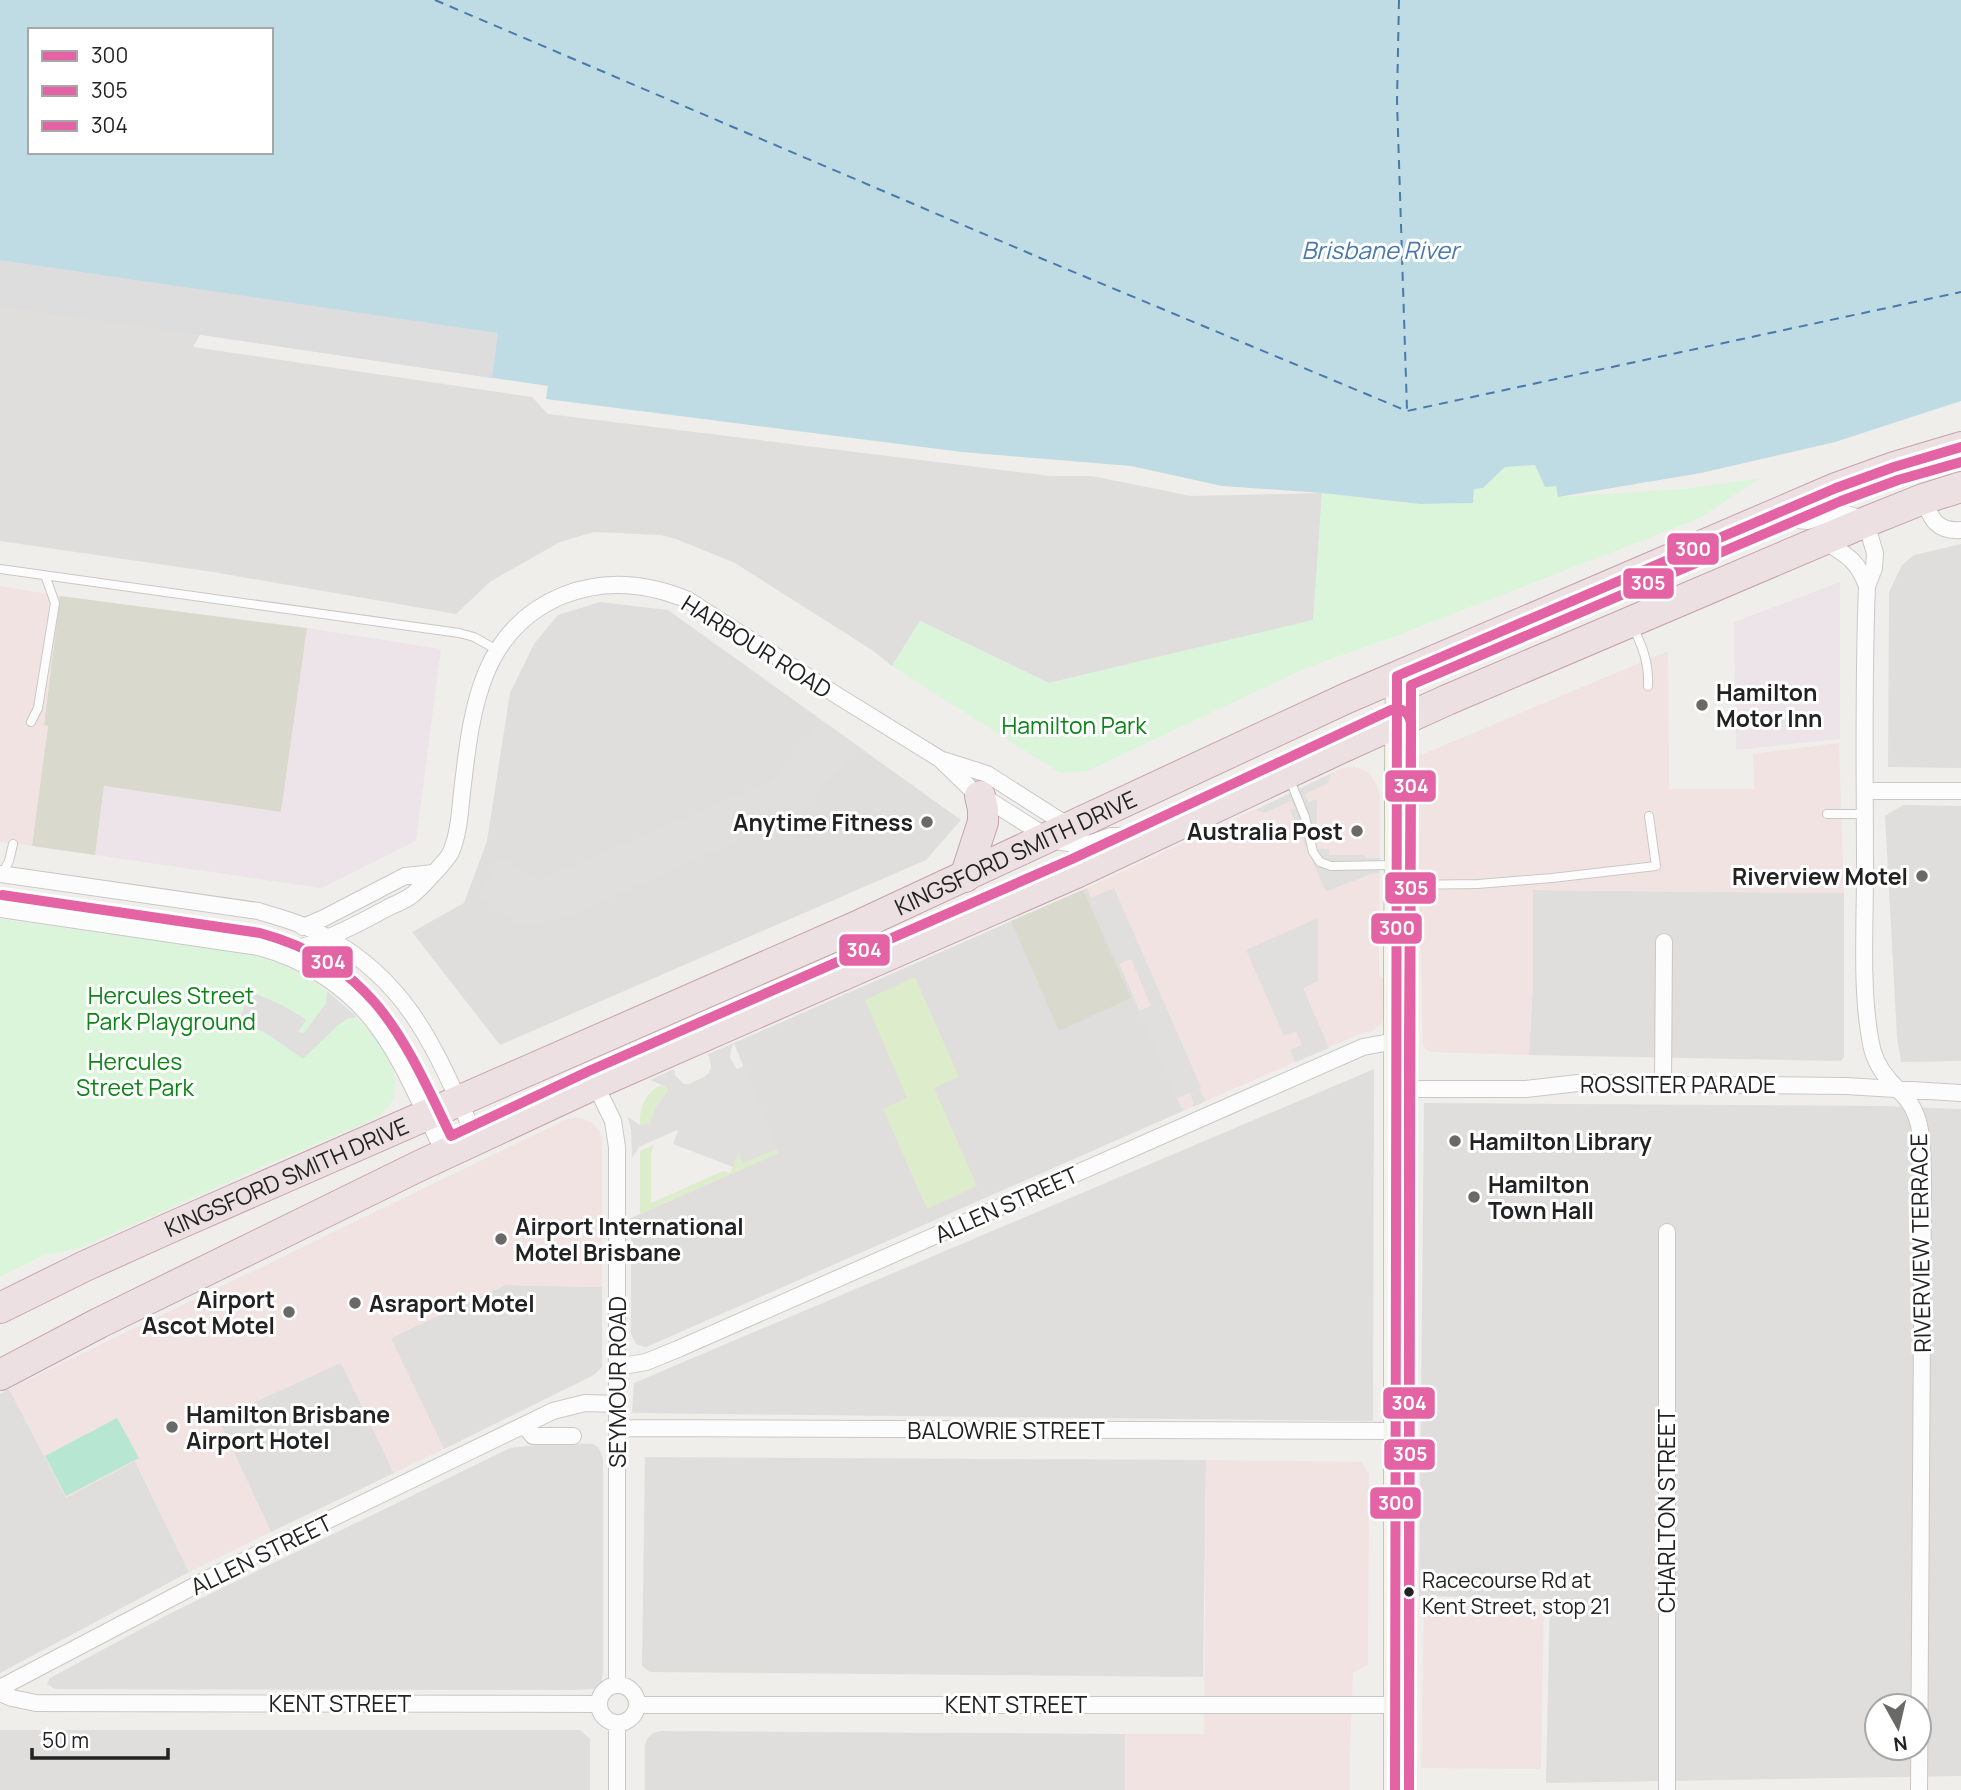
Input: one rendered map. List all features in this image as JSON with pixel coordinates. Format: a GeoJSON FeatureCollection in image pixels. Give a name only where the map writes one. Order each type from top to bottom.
{"type":"FeatureCollection","features":[{"type":"Feature","properties":{"kind":"highway","name":"KINGSFORD SMITH DRIVE"},"geometry":{"type":"LineString","coordinates":[[0,1308],[85,1266],[965,877],[1397,676],[1836,488],[1961,447]]}},
{"type":"Feature","properties":{"kind":"highway","name":"KINGSFORD SMITH DRIVE"},"geometry":{"type":"LineString","coordinates":[[0,1374],[445,1154],[595,1084],[1078,872],[1397,723],[1863,523],[1961,486]]}},
{"type":"Feature","properties":{"kind":"highway"},"geometry":{"type":"LineString","coordinates":[[965,877],[983,822],[980,796]]}},
{"type":"Feature","properties":{"kind":"street"},"geometry":{"type":"LineString","coordinates":[[1923,499],[1935,523],[1947,530],[1961,530]]}},
{"type":"Feature","properties":{"kind":"street"},"geometry":{"type":"LineString","coordinates":[[1768,518],[1808,521],[1838,511],[1853,515],[1863,523]]}},
{"type":"Feature","properties":{"kind":"street","name":"RIVERVIEW TERRACE"},"geometry":{"type":"LineString","coordinates":[[1863,523],[1871,538],[1875,561],[1867,586],[1865,814],[1869,1032],[1873,1053],[1879,1065],[1909,1101],[1916,1115],[1923,1172],[1919,1790]]}},
{"type":"Feature","properties":{"kind":"street"},"geometry":{"type":"LineString","coordinates":[[1823,540],[1856,564],[1867,586]]}},
{"type":"Feature","properties":{"kind":"street","name":"HARBOUR ROAD"},"geometry":{"type":"LineString","coordinates":[[276,951],[293,949],[327,937],[412,895],[450,856],[455,842],[474,709],[482,680],[497,650],[523,618],[545,603],[597,585],[621,584],[661,590],[688,600],[940,759],[980,796],[1049,838],[1066,844],[1081,844],[1111,836],[1150,838]]}},
{"type":"Feature","properties":{"kind":"street"},"geometry":{"type":"LineString","coordinates":[[1395,1790],[1397,676]]}},
{"type":"Feature","properties":{"kind":"street","name":"HARBOUR ROAD"},"geometry":{"type":"LineString","coordinates":[[940,759],[987,774],[1059,820],[1076,825]]}},
{"type":"Feature","properties":{"kind":"street"},"geometry":{"type":"LineString","coordinates":[[1865,791],[1961,792]]}},
{"type":"Feature","properties":{"kind":"street"},"geometry":{"type":"LineString","coordinates":[[303,926],[405,876],[433,873]]}},
{"type":"Feature","properties":{"kind":"street"},"geometry":{"type":"LineString","coordinates":[[0,875],[258,911],[327,937],[375,971],[402,999],[422,1027],[477,1140]]}},
{"type":"Feature","properties":{"kind":"street"},"geometry":{"type":"LineString","coordinates":[[0,909],[223,941],[276,951],[306,965],[351,998],[379,1028],[445,1154]]}},
{"type":"Feature","properties":{"kind":"street"},"geometry":{"type":"LineString","coordinates":[[1663,1084],[1664,942]]}},
{"type":"Feature","properties":{"kind":"street","name":"ALLEN STREET"},"geometry":{"type":"LineString","coordinates":[[617,1367],[646,1362],[678,1349],[1363,1047],[1395,1041]]}},
{"type":"Feature","properties":{"kind":"street","name":"ROSSITER PARADE"},"geometry":{"type":"LineString","coordinates":[[1395,1089],[1526,1089],[1578,1083],[1831,1085],[1961,1093]]}},
{"type":"Feature","properties":{"kind":"street","name":"SEYMOUR ROAD"},"geometry":{"type":"LineString","coordinates":[[595,1084],[612,1121],[617,1147],[617,1685]]}},
{"type":"Feature","properties":{"kind":"street","name":"CHARLTON STREET"},"geometry":{"type":"LineString","coordinates":[[1667,1232],[1667,1790]]}},
{"type":"Feature","properties":{"kind":"street","name":"ALLEN STREET"},"geometry":{"type":"LineString","coordinates":[[0,1690],[219,1573],[524,1425],[565,1407],[585,1403],[617,1404]]}},
{"type":"Feature","properties":{"kind":"street"},"geometry":{"type":"LineString","coordinates":[[524,1425],[533,1436],[573,1436]]}},
{"type":"Feature","properties":{"kind":"street","name":"BALOWRIE STREET"},"geometry":{"type":"LineString","coordinates":[[617,1428],[1396,1431]]}},
{"type":"Feature","properties":{"kind":"street"},"geometry":{"type":"LineString","coordinates":[[617,1685],[629,1688],[634,1693],[637,1704],[633,1716],[617,1723],[606,1719],[598,1704],[602,1693],[617,1685]]}},
{"type":"Feature","properties":{"kind":"street","name":"KENT STREET"},"geometry":{"type":"LineString","coordinates":[[0,1690],[12,1698],[36,1703],[598,1704]]}},
{"type":"Feature","properties":{"kind":"street","name":"KENT STREET"},"geometry":{"type":"LineString","coordinates":[[637,1704],[1394,1705]]}},
{"type":"Feature","properties":{"kind":"street"},"geometry":{"type":"LineString","coordinates":[[617,1723],[617,1790]]}},
{"type":"Feature","properties":{"kind":"lane"},"geometry":{"type":"LineString","coordinates":[[0,569],[459,633],[474,637],[497,650]]}},
{"type":"Feature","properties":{"kind":"lane"},"geometry":{"type":"LineString","coordinates":[[31,722],[38,708],[55,603],[46,575]]}},
{"type":"Feature","properties":{"kind":"lane"},"geometry":{"type":"LineString","coordinates":[[1630,622],[1644,653],[1648,687]]}},
{"type":"Feature","properties":{"kind":"lane"},"geometry":{"type":"LineString","coordinates":[[1287,774],[1305,817],[1313,852],[1320,862],[1396,875],[1478,884],[1656,866],[1649,816]]}},
{"type":"Feature","properties":{"kind":"lane"},"geometry":{"type":"LineString","coordinates":[[1826,814],[1865,814]]}},
{"type":"Feature","properties":{"kind":"lane"},"geometry":{"type":"LineString","coordinates":[[0,875],[9,861],[13,844]]}},
{"type":"Feature","properties":{"kind":"shaded area"},"geometry":{"type":"Polygon","coordinates":[[[0,294],[205,326],[193,347],[532,397],[548,414],[1051,476],[1092,476],[1191,496],[1322,493],[1314,620],[1049,683],[920,621],[892,666],[872,650],[735,563],[660,535],[594,532],[560,542],[491,581],[456,614],[213,572],[0,541],[0,294]]]}},
{"type":"Feature","properties":{"kind":"shaded area"},"geometry":{"type":"Polygon","coordinates":[[[1961,544],[1961,768],[1888,767],[1889,592],[1902,565],[1914,555],[1961,544]]]}},
{"type":"Feature","properties":{"kind":"shaded area"},"geometry":{"type":"Polygon","coordinates":[[[1840,582],[1840,739],[1736,750],[1734,622],[1840,582]]]}},
{"type":"Feature","properties":{"kind":"shaded area"},"geometry":{"type":"Polygon","coordinates":[[[0,586],[60,596],[44,724],[48,725],[32,846],[0,842],[0,586]]]}},
{"type":"Feature","properties":{"kind":"shaded area"},"geometry":{"type":"Polygon","coordinates":[[[60,596],[307,628],[281,812],[104,786],[95,855],[32,846],[48,726],[44,725],[60,596]]]}},
{"type":"Feature","properties":{"kind":"shaded area"},"geometry":{"type":"Polygon","coordinates":[[[600,602],[668,610],[961,820],[926,860],[500,1045],[412,932],[464,903],[487,841],[510,693],[534,644],[558,615],[600,602]]]}},
{"type":"Feature","properties":{"kind":"shaded area"},"geometry":{"type":"Polygon","coordinates":[[[307,628],[441,649],[416,841],[321,888],[95,855],[104,786],[281,812],[307,628]]]}},
{"type":"Feature","properties":{"kind":"shaded area"},"geometry":{"type":"Polygon","coordinates":[[[1668,651],[1669,789],[1754,789],[1753,754],[1839,743],[1844,893],[1533,890],[1533,981],[1529,1055],[1430,1052],[1423,1046],[1416,757],[1668,651]]]}},
{"type":"Feature","properties":{"kind":"shaded area"},"geometry":{"type":"Polygon","coordinates":[[[823,721],[858,746],[802,812],[572,915],[520,927],[479,894],[501,858],[538,881],[770,781],[823,721]]]}},
{"type":"Feature","properties":{"kind":"shaded area"},"geometry":{"type":"Polygon","coordinates":[[[1353,767],[1369,773],[1380,796],[1379,974],[1385,978],[1383,1022],[1373,1031],[1362,1033],[1183,1111],[1087,888],[1256,809],[1262,813],[1266,812],[1327,783],[1332,773],[1353,767]]]}},
{"type":"Feature","properties":{"kind":"shaded area"},"geometry":{"type":"Polygon","coordinates":[[[1332,773],[1328,783],[1305,794],[1308,802],[1317,799],[1317,849],[1329,849],[1329,855],[1365,855],[1366,858],[1380,858],[1379,873],[1326,892],[1290,810],[1295,808],[1291,801],[1265,813],[1255,810],[1332,773]]]}},
{"type":"Feature","properties":{"kind":"shaded area"},"geometry":{"type":"Polygon","coordinates":[[[1903,805],[1961,806],[1961,1061],[1901,1062],[1897,1037],[1885,816],[1903,805]]]}},
{"type":"Feature","properties":{"kind":"shaded area"},"geometry":{"type":"Polygon","coordinates":[[[1087,888],[1183,1111],[651,1345],[645,1347],[636,1344],[631,1334],[631,1218],[778,1153],[734,1043],[1087,888]]]}},
{"type":"Feature","properties":{"kind":"shaded area"},"geometry":{"type":"Polygon","coordinates":[[[1114,888],[1201,1087],[1199,1089],[1206,1101],[1193,1107],[1190,1093],[1177,1098],[1139,1011],[1151,1006],[1131,959],[1119,964],[1091,898],[1114,888]]]}},
{"type":"Feature","properties":{"kind":"shaded area"},"geometry":{"type":"Polygon","coordinates":[[[1083,890],[1131,998],[1059,1031],[1011,921],[1083,890]]]}},
{"type":"Feature","properties":{"kind":"shaded area"},"geometry":{"type":"Polygon","coordinates":[[[1533,890],[1844,893],[1844,1057],[1841,1061],[1529,1055],[1533,981],[1533,890]]]}},
{"type":"Feature","properties":{"kind":"shaded area"},"geometry":{"type":"Polygon","coordinates":[[[1318,918],[1318,981],[1303,988],[1329,1048],[1296,1062],[1290,1050],[1302,1045],[1296,1032],[1284,1036],[1246,950],[1318,918]]]}},
{"type":"Feature","properties":{"kind":"shaded area"},"geometry":{"type":"Polygon","coordinates":[[[327,991],[357,1017],[347,1019],[337,1026],[303,1059],[266,1033],[239,1021],[245,1005],[250,1006],[254,993],[304,1018],[306,1020],[298,1032],[304,1033],[326,1003],[327,991]]]}},
{"type":"Feature","properties":{"kind":"shaded area"},"geometry":{"type":"Polygon","coordinates":[[[734,1043],[730,1058],[737,1069],[744,1066],[777,1149],[743,1163],[738,1154],[733,1167],[673,1144],[677,1130],[639,1147],[632,1158],[628,1117],[640,1125],[650,1123],[655,1108],[668,1091],[665,1086],[650,1080],[674,1069],[675,1075],[684,1084],[689,1084],[709,1073],[711,1067],[709,1056],[706,1055],[734,1043]]]}},
{"type":"Feature","properties":{"kind":"shaded area"},"geometry":{"type":"Polygon","coordinates":[[[1374,1069],[1373,1421],[632,1413],[634,1383],[1374,1069]]]}},
{"type":"Feature","properties":{"kind":"shaded area"},"geometry":{"type":"Polygon","coordinates":[[[1424,1103],[1882,1106],[1961,1109],[1961,1776],[1546,1783],[1550,1599],[1419,1596],[1424,1103]]]}},
{"type":"Feature","properties":{"kind":"shaded area"},"geometry":{"type":"Polygon","coordinates":[[[577,1117],[592,1123],[599,1130],[602,1139],[602,1287],[505,1285],[391,1338],[444,1449],[394,1473],[341,1363],[218,1419],[271,1532],[189,1572],[135,1461],[66,1498],[9,1389],[567,1119],[577,1117]]]}},
{"type":"Feature","properties":{"kind":"shaded area"},"geometry":{"type":"Polygon","coordinates":[[[505,1285],[602,1287],[602,1367],[594,1375],[444,1449],[390,1338],[505,1285]]]}},
{"type":"Feature","properties":{"kind":"shaded area"},"geometry":{"type":"Polygon","coordinates":[[[341,1362],[394,1473],[271,1532],[218,1419],[341,1362]]]}},
{"type":"Feature","properties":{"kind":"shaded area"},"geometry":{"type":"Polygon","coordinates":[[[9,1389],[66,1497],[135,1461],[189,1572],[0,1673],[0,1394],[9,1389]]]}},
{"type":"Feature","properties":{"kind":"shaded area"},"geometry":{"type":"Polygon","coordinates":[[[554,1443],[593,1444],[599,1448],[603,1458],[603,1673],[601,1683],[594,1689],[55,1689],[47,1684],[50,1678],[171,1613],[510,1448],[554,1443]]]}},
{"type":"Feature","properties":{"kind":"shaded area"},"geometry":{"type":"Polygon","coordinates":[[[645,1457],[1206,1460],[1203,1677],[650,1672],[642,1666],[645,1457]]]}},
{"type":"Feature","properties":{"kind":"shaded area"},"geometry":{"type":"Polygon","coordinates":[[[1206,1460],[1362,1462],[1369,1474],[1368,1664],[1353,1673],[1350,1790],[1125,1790],[1125,1734],[1204,1734],[1206,1460]]]}},
{"type":"Feature","properties":{"kind":"shaded area"},"geometry":{"type":"Polygon","coordinates":[[[1424,1601],[1544,1606],[1541,1769],[1421,1768],[1424,1601]]]}},
{"type":"Feature","properties":{"kind":"shaded area"},"geometry":{"type":"Polygon","coordinates":[[[0,1730],[580,1730],[590,1739],[590,1790],[0,1790],[0,1730]]]}},
{"type":"Feature","properties":{"kind":"shaded area"},"geometry":{"type":"Polygon","coordinates":[[[653,1733],[1125,1734],[1125,1790],[645,1790],[645,1746],[653,1733]]]}},
{"type":"Feature","properties":{"kind":"green space","name":"Hamilton Park"},"geometry":{"type":"Polygon","coordinates":[[[1535,465],[1545,487],[1556,486],[1559,497],[1684,489],[1760,478],[1700,518],[1306,668],[1087,771],[1060,773],[892,666],[920,621],[1049,683],[1313,620],[1322,493],[1420,504],[1473,503],[1474,489],[1483,488],[1505,467],[1535,465]]]}},
{"type":"Feature","properties":{"kind":"green space","name":"Hercules Street Park"},"geometry":{"type":"Polygon","coordinates":[[[0,919],[231,951],[262,958],[293,970],[333,996],[375,1038],[389,1062],[395,1084],[390,1104],[370,1121],[82,1247],[42,1256],[0,1277],[0,919]]]}},
{"type":"Feature","properties":{"kind":"green space"},"geometry":{"type":"Polygon","coordinates":[[[915,977],[959,1077],[934,1088],[977,1186],[927,1209],[883,1109],[907,1098],[865,1000],[915,977]]]}},
{"type":"Feature","properties":{"kind":"green space"},"geometry":{"type":"Polygon","coordinates":[[[661,1085],[665,1086],[668,1092],[655,1108],[650,1123],[640,1125],[644,1101],[661,1085]]]}},
{"type":"Feature","properties":{"kind":"green space"},"geometry":{"type":"Polygon","coordinates":[[[654,1145],[651,1153],[651,1203],[723,1171],[730,1173],[738,1154],[743,1162],[777,1149],[778,1153],[640,1214],[640,1151],[654,1145]]]}},
{"type":"Feature","properties":{"kind":"green space"},"geometry":{"type":"Polygon","coordinates":[[[117,1418],[139,1458],[66,1496],[45,1456],[117,1418]]]}},
{"type":"Feature","properties":{"kind":"water","name":"Brisbane River"},"geometry":{"type":"Polygon","coordinates":[[[0,0],[1961,0],[1961,401],[1835,442],[1701,473],[1558,497],[1556,486],[1545,487],[1535,465],[1505,467],[1483,488],[1474,489],[1473,503],[1420,504],[1222,486],[1131,466],[962,452],[546,399],[548,386],[0,305],[0,0]]]}},
{"type":"Feature","properties":{"kind":"pier"},"geometry":{"type":"Polygon","coordinates":[[[0,260],[498,333],[492,378],[0,305],[0,260]]]}},
{"type":"Feature","properties":{"kind":"ferry route"},"geometry":{"type":"LineString","coordinates":[[435,0],[1407,411],[1961,292]]}},
{"type":"Feature","properties":{"kind":"ferry route"},"geometry":{"type":"LineString","coordinates":[[1399,0],[1397,101],[1407,410]]}},
{"type":"Feature","properties":{"kind":"transit line","name":"300"},"geometry":{"type":"LineString","coordinates":[[1395,1790],[1397,676],[1836,488],[1961,447]]}},
{"type":"Feature","properties":{"kind":"transit line","name":"305"},"geometry":{"type":"LineString","coordinates":[[1409,1790],[1411,685],[1841,501],[1898,480],[1961,462]]}},
{"type":"Feature","properties":{"kind":"transit line","name":"304"},"geometry":{"type":"LineString","coordinates":[[2,895],[260,933],[299,947],[331,964],[358,985],[381,1010],[400,1037],[451,1136],[589,1071],[1072,859],[1391,710],[1404,711],[1411,723],[1409,1790]]}},
{"type":"Feature","properties":{"kind":"place","name":"Hamilton Motor Inn"},"geometry":{"type":"Point","coordinates":[1702,705]}},
{"type":"Feature","properties":{"kind":"place","name":"Anytime Fitness"},"geometry":{"type":"Point","coordinates":[927,822]}},
{"type":"Feature","properties":{"kind":"place","name":"Australia Post"},"geometry":{"type":"Point","coordinates":[1357,831]}},
{"type":"Feature","properties":{"kind":"place","name":"Riverview Motel"},"geometry":{"type":"Point","coordinates":[1922,876]}},
{"type":"Feature","properties":{"kind":"place","name":"Hamilton Library"},"geometry":{"type":"Point","coordinates":[1455,1141]}},
{"type":"Feature","properties":{"kind":"place","name":"Hamilton Town Hall"},"geometry":{"type":"Point","coordinates":[1474,1197]}},
{"type":"Feature","properties":{"kind":"place","name":"Airport International Motel Brisbane"},"geometry":{"type":"Point","coordinates":[501,1239]}},
{"type":"Feature","properties":{"kind":"place","name":"Asraport Motel"},"geometry":{"type":"Point","coordinates":[355,1303]}},
{"type":"Feature","properties":{"kind":"place","name":"Airport Ascot Motel"},"geometry":{"type":"Point","coordinates":[289,1312]}},
{"type":"Feature","properties":{"kind":"place","name":"Hamilton Brisbane Airport Hotel"},"geometry":{"type":"Point","coordinates":[172,1427]}},
{"type":"Feature","properties":{"kind":"place","name":"Racecourse Rd at Kent Street, stop 21"},"geometry":{"type":"Point","coordinates":[1409,1592]}},
{"type":"Feature","properties":{"kind":"park label","name":"Hercules Street Park Playground"},"geometry":{"type":"Point","coordinates":[171,1008]}}]}
